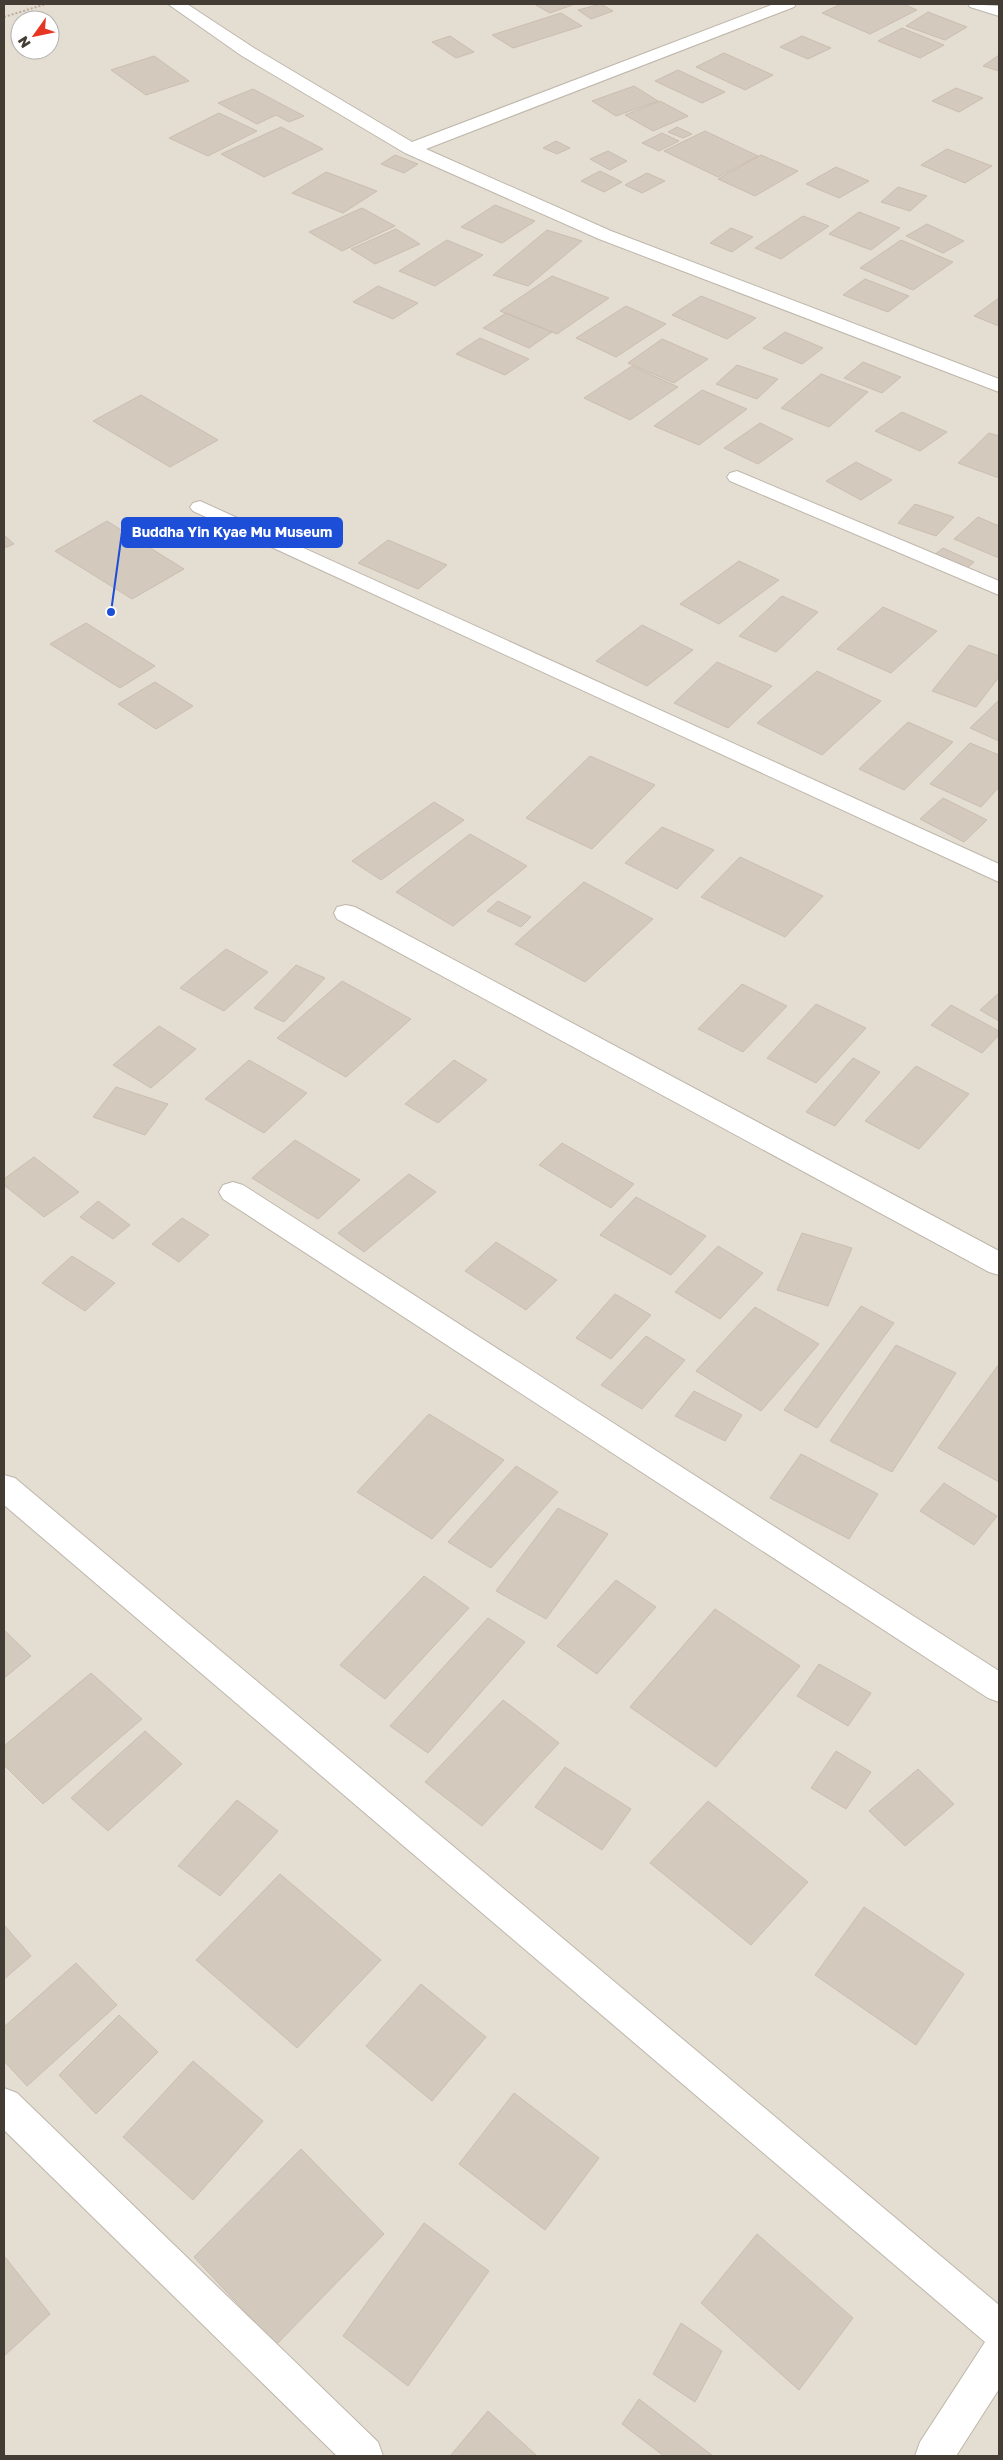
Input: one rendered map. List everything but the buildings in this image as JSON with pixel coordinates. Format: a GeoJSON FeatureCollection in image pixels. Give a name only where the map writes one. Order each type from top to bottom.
{"type":"FeatureCollection","features":[{"type":"Feature","properties":{"kind":"street"},"geometry":{"type":"LineString","coordinates":[[176,4],[248,52],[411,149],[605,235],[999,386]]}},
{"type":"Feature","properties":{"kind":"street"},"geometry":{"type":"LineString","coordinates":[[411,149],[788,4]]}},
{"type":"Feature","properties":{"kind":"street"},"geometry":{"type":"LineString","coordinates":[[976,4],[999,11]]}},
{"type":"Feature","properties":{"kind":"street"},"geometry":{"type":"LineString","coordinates":[[737,477],[999,589]]}},
{"type":"Feature","properties":{"kind":"street"},"geometry":{"type":"LineString","coordinates":[[200,507],[999,874]]}},
{"type":"Feature","properties":{"kind":"street"},"geometry":{"type":"LineString","coordinates":[[346,913],[999,1264]]}},
{"type":"Feature","properties":{"kind":"street"},"geometry":{"type":"LineString","coordinates":[[233,1192],[999,1688]]}},
{"type":"Feature","properties":{"kind":"street"},"geometry":{"type":"LineString","coordinates":[[4,1487],[999,2329]]}},
{"type":"Feature","properties":{"kind":"street"},"geometry":{"type":"LineString","coordinates":[[4,2105],[364,2456]]}},
{"type":"Feature","properties":{"kind":"street"},"geometry":{"type":"LineString","coordinates":[[934,2456],[999,2355]]}},
{"type":"Feature","properties":{"kind":"path"},"geometry":{"type":"LineString","coordinates":[[4,17],[46,4]]}},
{"type":"Feature","properties":{"kind":"shaded area"},"geometry":{"type":"Polygon","coordinates":[[[4,4],[999,4],[999,2456],[4,2456],[4,4]]]}},
{"type":"Feature","properties":{"kind":"place","name":"Buddha Yin Kyae Mu Museum"},"geometry":{"type":"Point","coordinates":[111,612]}}]}
